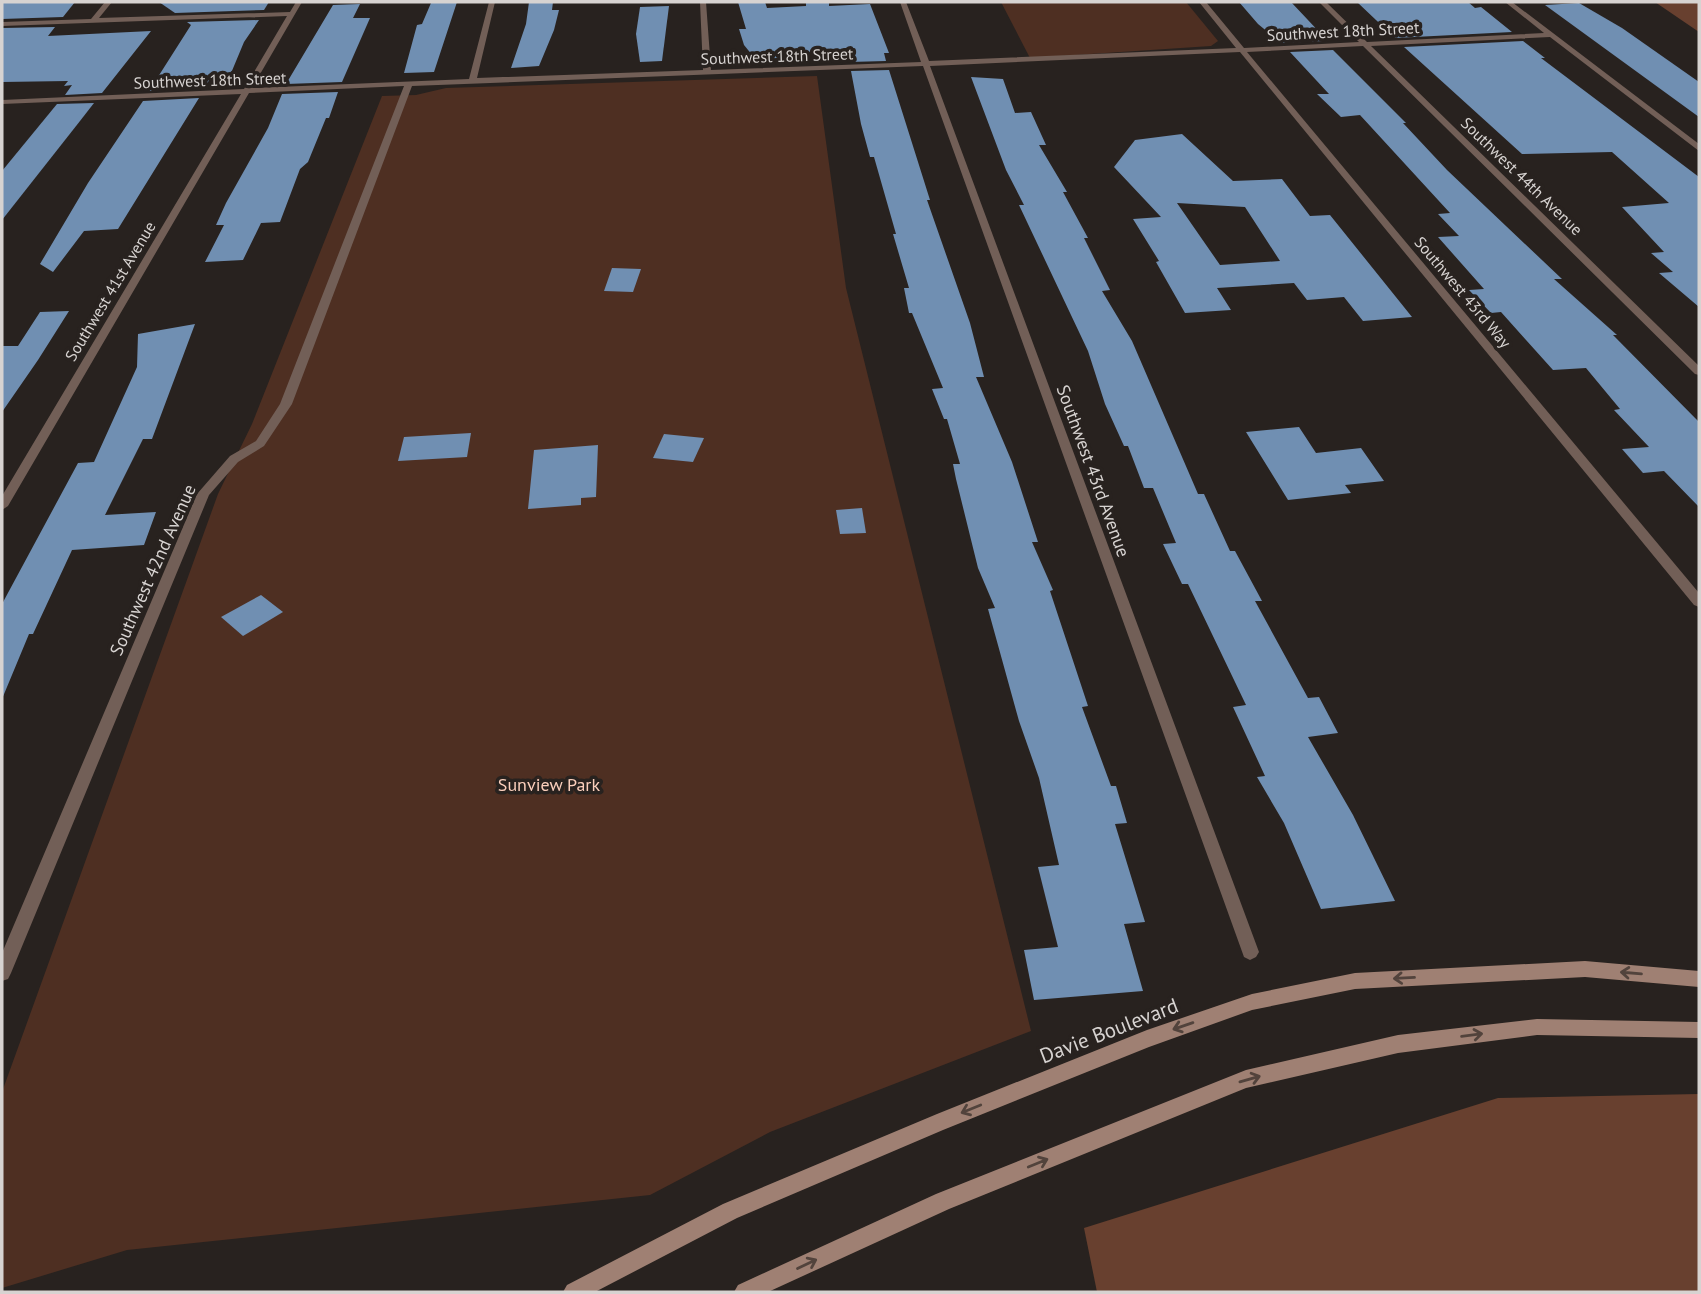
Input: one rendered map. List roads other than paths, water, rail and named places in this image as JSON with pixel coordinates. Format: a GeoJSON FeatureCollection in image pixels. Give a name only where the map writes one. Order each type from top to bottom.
{"type":"FeatureCollection","features":[{"type":"Feature","properties":{"kind":"main road","name":"Davie Boulevard"},"geometry":{"type":"LineString","coordinates":[[574,1292],[742,1206],[1122,1049],[1252,1002],[1355,981],[1585,968],[1699,979]]}},
{"type":"Feature","properties":{"kind":"main road"},"geometry":{"type":"LineString","coordinates":[[745,1292],[943,1201],[1246,1079],[1398,1044],[1537,1027],[1699,1030]]}},
{"type":"Feature","properties":{"kind":"street"},"geometry":{"type":"LineString","coordinates":[[94,20],[109,2]]}},
{"type":"Feature","properties":{"kind":"street","name":"Southwest 41st Avenue"},"geometry":{"type":"LineString","coordinates":[[2,506],[299,2]]}},
{"type":"Feature","properties":{"kind":"street"},"geometry":{"type":"LineString","coordinates":[[472,80],[492,2]]}},
{"type":"Feature","properties":{"kind":"street"},"geometry":{"type":"LineString","coordinates":[[703,2],[707,73]]}},
{"type":"Feature","properties":{"kind":"street","name":"Southwest 43rd Avenue"},"geometry":{"type":"LineString","coordinates":[[903,2],[1250,952]]}},
{"type":"Feature","properties":{"kind":"street","name":"Southwest 43rd Way"},"geometry":{"type":"LineString","coordinates":[[1202,2],[1699,602]]}},
{"type":"Feature","properties":{"kind":"street","name":"Southwest 44th Avenue"},"geometry":{"type":"LineString","coordinates":[[1322,2],[1699,372]]}},
{"type":"Feature","properties":{"kind":"street"},"geometry":{"type":"LineString","coordinates":[[1508,2],[1699,148]]}},
{"type":"Feature","properties":{"kind":"street"},"geometry":{"type":"LineString","coordinates":[[2,24],[292,14]]}},
{"type":"Feature","properties":{"kind":"street","name":"Southwest 18th Street"},"geometry":{"type":"LineString","coordinates":[[5,105],[15,102],[246,93],[472,80],[925,65],[1552,35]]}},
{"type":"Feature","properties":{"kind":"street","name":"Southwest 42nd Avenue"},"geometry":{"type":"LineString","coordinates":[[2,973],[203,494],[234,459],[260,443],[286,404],[408,84]]}},
{"type":"Feature","properties":{"kind":"park label","name":"Sunview Park"},"geometry":{"type":"Point","coordinates":[549,785]}}]}
